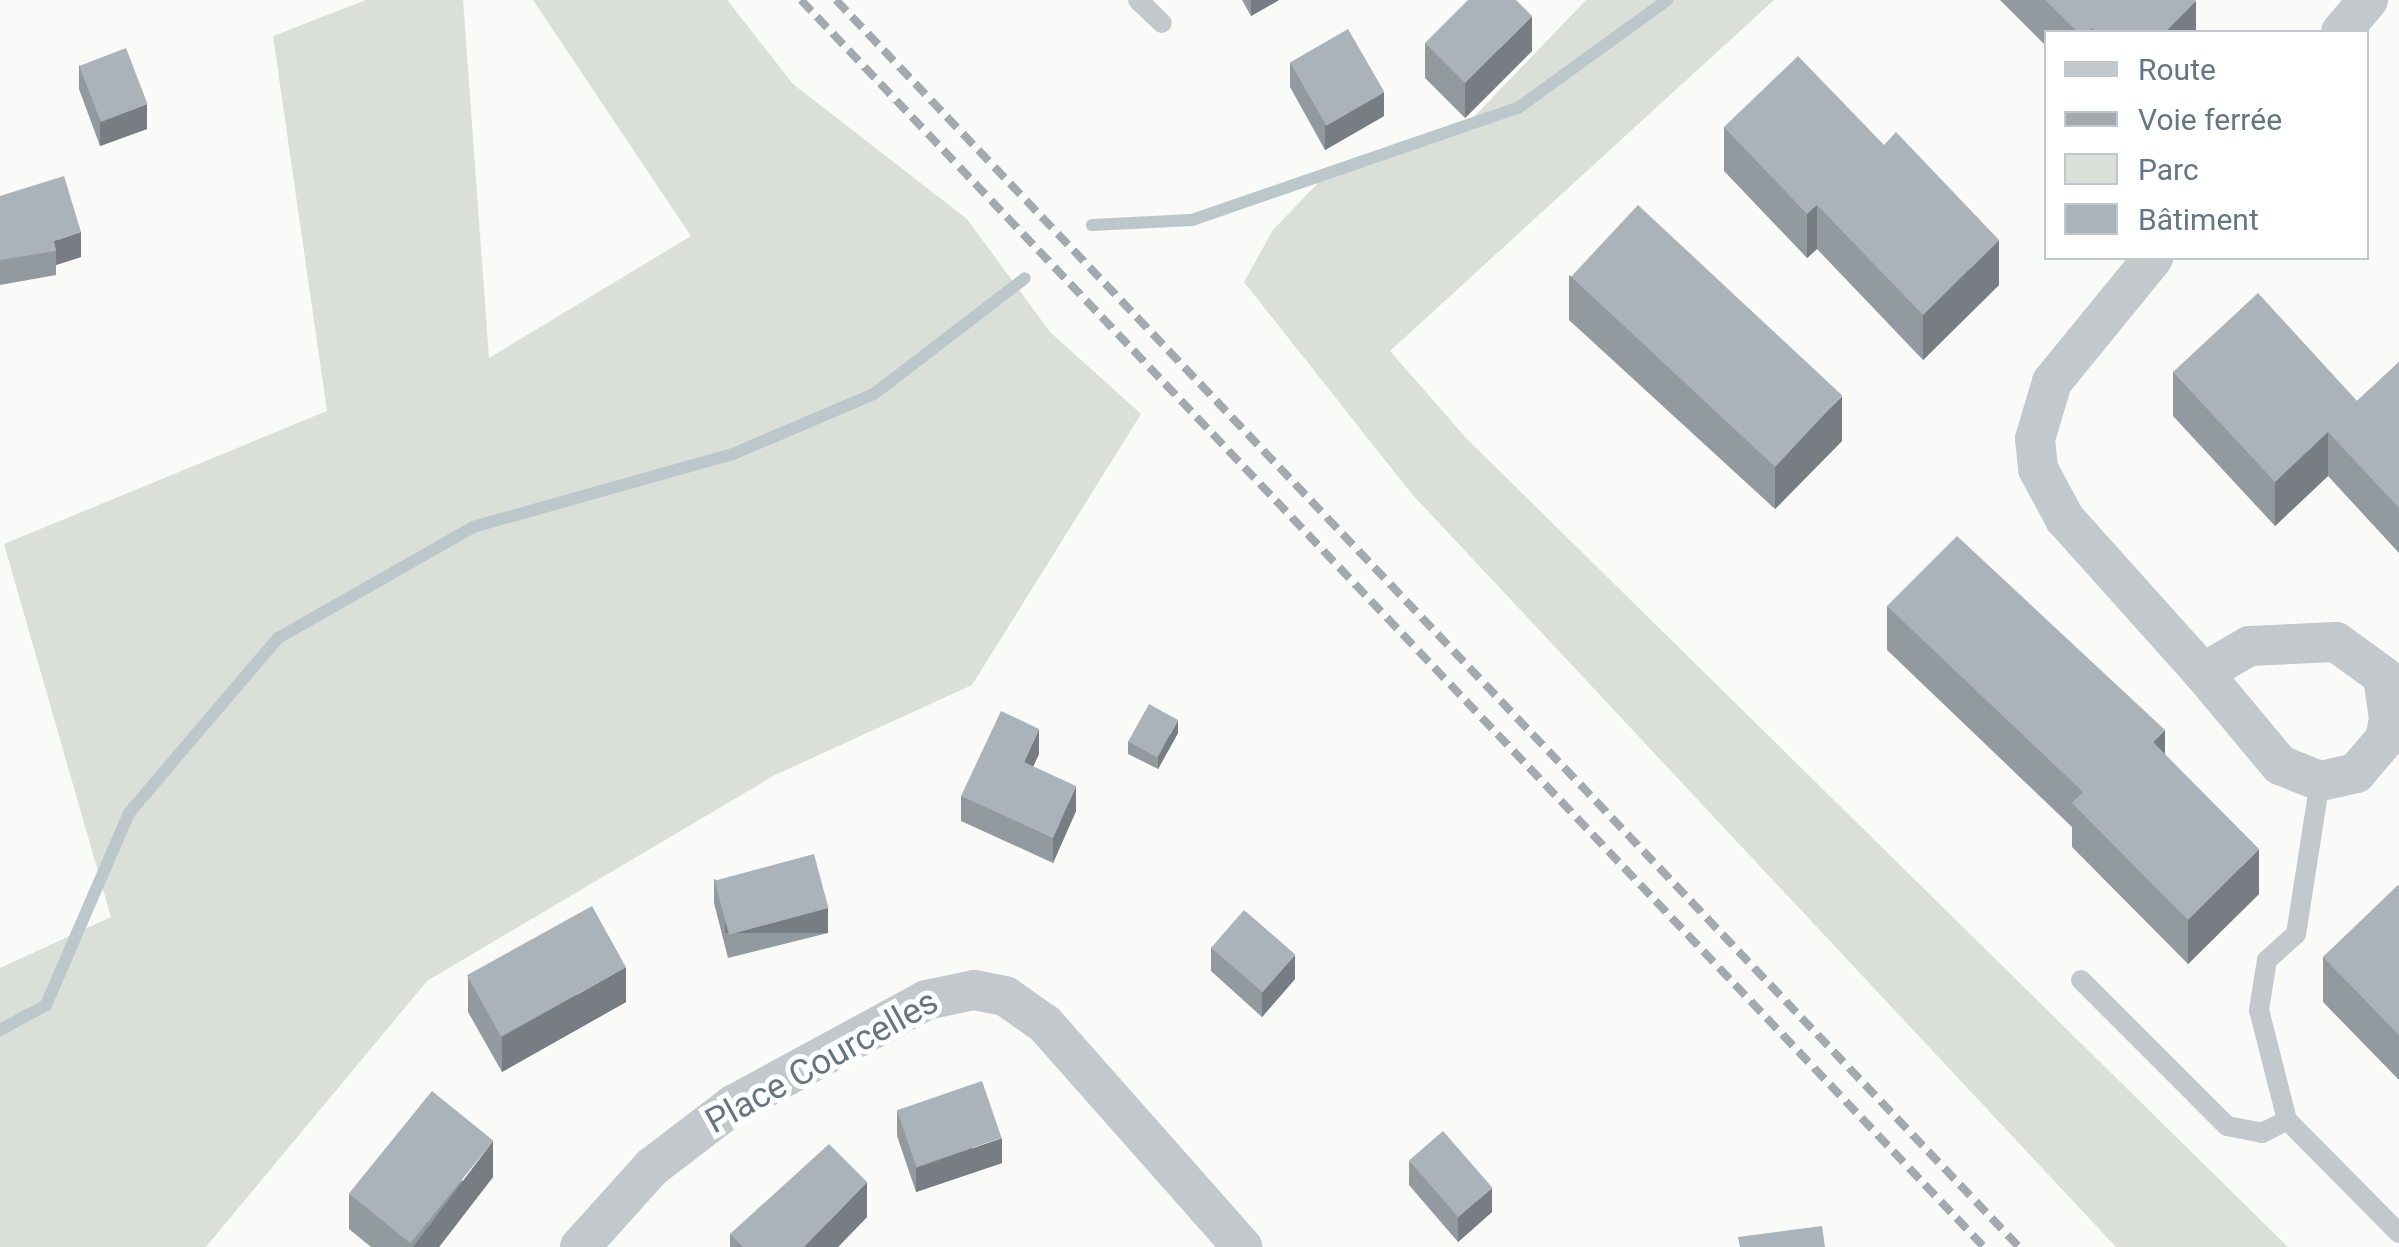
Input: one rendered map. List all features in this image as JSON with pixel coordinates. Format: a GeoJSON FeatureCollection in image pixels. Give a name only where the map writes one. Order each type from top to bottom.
{"type":"FeatureCollection","features":[{"type":"Feature","properties":{"kind":"street"},"geometry":{"type":"LineString","coordinates":[[2343,30],[2368,0]]}},
{"type":"Feature","properties":{"kind":"street"},"geometry":{"type":"LineString","coordinates":[[2151,260],[2052,382],[2035,439],[2038,469],[2065,519],[2280,765],[2320,780],[2356,773],[2373,757],[2394,695],[2372,662],[2336,642],[2249,646],[2203,673]]}},
{"type":"Feature","properties":{"kind":"street","name":"Place Courcelles"},"geometry":{"type":"LineString","coordinates":[[580,1247],[652,1167],[734,1104],[893,1015],[974,990],[1005,996],[1045,1024],[1242,1247]]}},
{"type":"Feature","properties":{"kind":"lane"},"geometry":{"type":"LineString","coordinates":[[1138,0],[1162,23]]}},
{"type":"Feature","properties":{"kind":"lane"},"geometry":{"type":"LineString","coordinates":[[2320,780],[2296,934],[2260,978],[2287,1120],[2399,1233]]}},
{"type":"Feature","properties":{"kind":"lane"},"geometry":{"type":"LineString","coordinates":[[2081,980],[2227,1126],[2262,1133],[2287,1120]]}},
{"type":"Feature","properties":{"kind":"green space"},"geometry":{"type":"Polygon","coordinates":[[[366,0],[463,0],[489,358],[691,236],[533,0],[727,0],[793,84],[967,219],[1050,332],[1141,414],[972,685],[775,775],[427,981],[206,1247],[0,1247],[0,968],[111,917],[4,544],[327,411],[273,36],[366,0]]]}},
{"type":"Feature","properties":{"kind":"green space"},"geometry":{"type":"Polygon","coordinates":[[[1586,0],[1774,0],[1390,351],[1466,438],[2288,1247],[2116,1247],[1411,493],[1244,282],[1273,230],[1319,182],[1469,122],[1586,0]]]}},
{"type":"Feature","properties":{"kind":"building"},"geometry":{"type":"Polygon","coordinates":[[[1468,0],[1516,0],[1532,16],[1465,83],[1425,43],[1468,0]]]}},
{"type":"Feature","properties":{"kind":"building"},"geometry":{"type":"Polygon","coordinates":[[[2045,0],[2196,1],[2167,30],[2076,30],[2045,0]]]}},
{"type":"Feature","properties":{"kind":"building"},"geometry":{"type":"Polygon","coordinates":[[[1348,29],[1384,92],[1326,126],[1290,62],[1348,29]]]}},
{"type":"Feature","properties":{"kind":"building"},"geometry":{"type":"Polygon","coordinates":[[[126,48],[148,104],[101,122],[79,66],[126,48]]]}},
{"type":"Feature","properties":{"kind":"building"},"geometry":{"type":"Polygon","coordinates":[[[1798,56],[1884,145],[1896,132],[1999,240],[1923,315],[1817,205],[1807,214],[1724,127],[1798,56]]]}},
{"type":"Feature","properties":{"kind":"building"},"geometry":{"type":"Polygon","coordinates":[[[64,176],[81,232],[54,241],[56,251],[0,260],[0,196],[64,176]]]}},
{"type":"Feature","properties":{"kind":"building"},"geometry":{"type":"Polygon","coordinates":[[[1638,205],[1842,395],[1775,467],[1571,277],[1638,205]]]}},
{"type":"Feature","properties":{"kind":"building"},"geometry":{"type":"Polygon","coordinates":[[[2258,293],[2357,401],[2399,362],[2399,508],[2328,432],[2275,482],[2173,372],[2258,293]]]}},
{"type":"Feature","properties":{"kind":"building"},"geometry":{"type":"Polygon","coordinates":[[[1957,536],[2165,730],[2153,742],[2259,849],[2188,920],[2072,803],[2083,792],[1887,606],[1957,536]]]}},
{"type":"Feature","properties":{"kind":"building"},"geometry":{"type":"Polygon","coordinates":[[[1149,704],[1178,720],[1157,758],[1128,742],[1149,704]]]}},
{"type":"Feature","properties":{"kind":"building"},"geometry":{"type":"Polygon","coordinates":[[[1001,711],[1039,729],[1024,762],[1076,786],[1053,838],[961,796],[1001,711]]]}},
{"type":"Feature","properties":{"kind":"building"},"geometry":{"type":"Polygon","coordinates":[[[814,854],[828,908],[729,935],[715,881],[814,854]]]}},
{"type":"Feature","properties":{"kind":"building"},"geometry":{"type":"Polygon","coordinates":[[[2399,886],[2399,1035],[2323,957],[2399,886]]]}},
{"type":"Feature","properties":{"kind":"building"},"geometry":{"type":"Polygon","coordinates":[[[592,906],[626,967],[501,1037],[467,975],[592,906]]]}},
{"type":"Feature","properties":{"kind":"building"},"geometry":{"type":"Polygon","coordinates":[[[1244,910],[1295,955],[1263,992],[1211,948],[1244,910]]]}},
{"type":"Feature","properties":{"kind":"building"},"geometry":{"type":"Polygon","coordinates":[[[982,1081],[1002,1138],[916,1167],[897,1110],[982,1081]]]}},
{"type":"Feature","properties":{"kind":"building"},"geometry":{"type":"Polygon","coordinates":[[[432,1091],[493,1141],[410,1243],[349,1194],[432,1091]]]}},
{"type":"Feature","properties":{"kind":"building"},"geometry":{"type":"Polygon","coordinates":[[[1443,1131],[1492,1188],[1458,1217],[1409,1161],[1443,1131]]]}},
{"type":"Feature","properties":{"kind":"building"},"geometry":{"type":"Polygon","coordinates":[[[829,1144],[867,1182],[804,1247],[743,1247],[730,1234],[829,1144]]]}},
{"type":"Feature","properties":{"kind":"building"},"geometry":{"type":"Polygon","coordinates":[[[1822,1226],[1825,1247],[1740,1247],[1738,1237],[1822,1226]]]}},
{"type":"Feature","properties":{"kind":"waterway"},"geometry":{"type":"LineString","coordinates":[[1092,225],[1192,220],[1518,108],[1667,0]]}},
{"type":"Feature","properties":{"kind":"waterway"},"geometry":{"type":"LineString","coordinates":[[0,1030],[46,1005],[129,813],[278,638],[473,527],[733,454],[874,394],[1025,278]]}},
{"type":"Feature","properties":{"kind":"railway"},"geometry":{"type":"LineString","coordinates":[[801,0],[1984,1247]]}},
{"type":"Feature","properties":{"kind":"railway"},"geometry":{"type":"LineString","coordinates":[[836,0],[2019,1247]]}}]}
